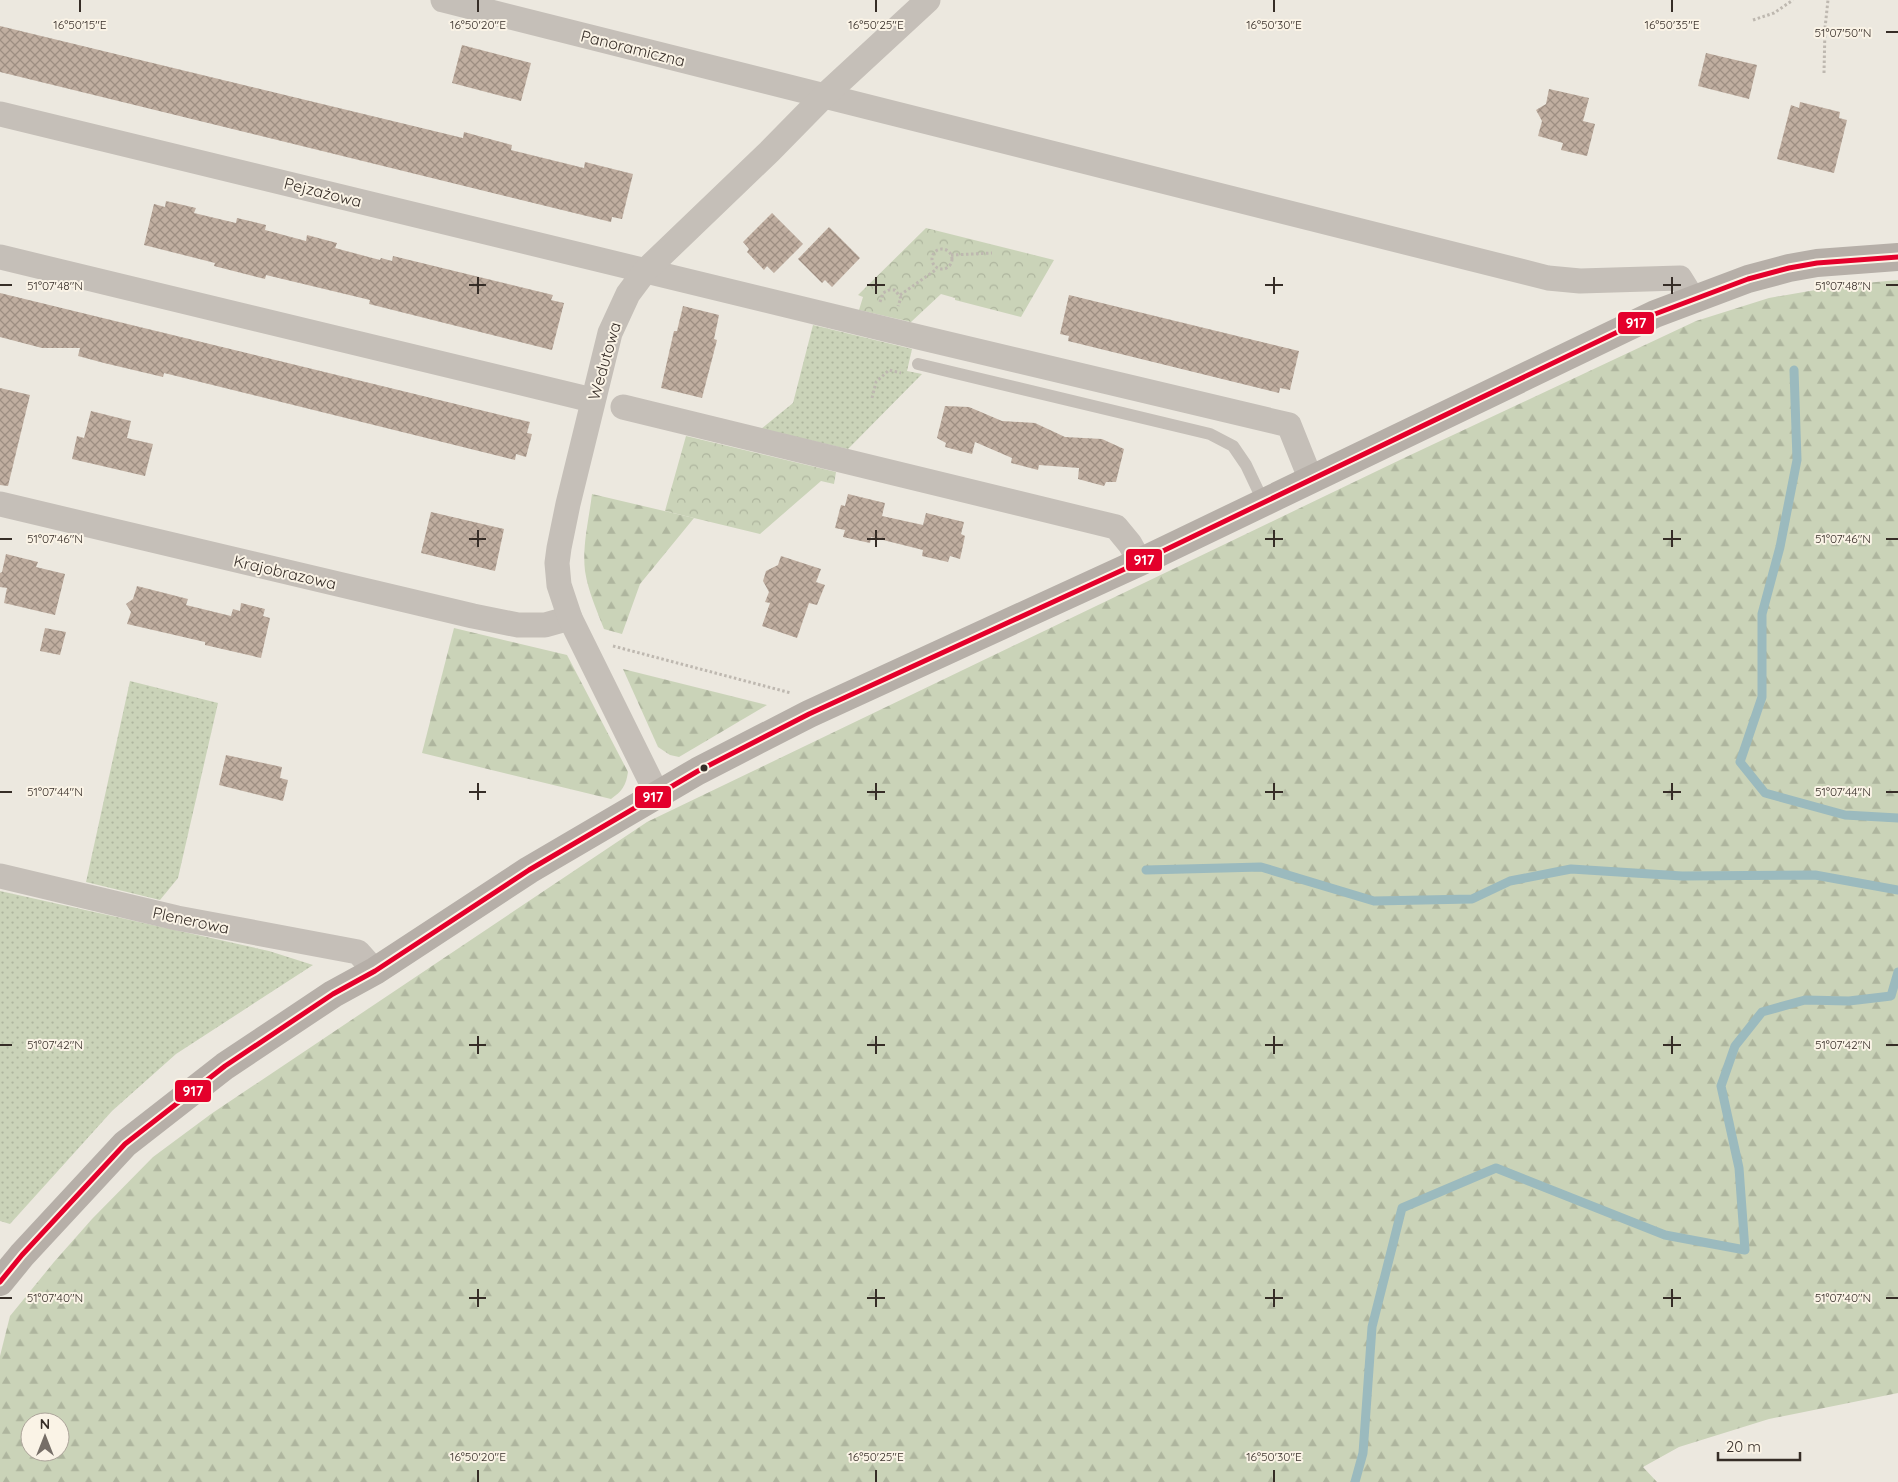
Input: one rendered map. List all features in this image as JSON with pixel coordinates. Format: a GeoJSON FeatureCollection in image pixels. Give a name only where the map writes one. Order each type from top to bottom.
{"type":"FeatureCollection","features":[{"type":"Feature","properties":{"kind":"street","name":"Panoramiczna"},"geometry":{"type":"LineString","coordinates":[[443,0],[1548,278],[1580,281],[1680,278],[1693,299]]}},
{"type":"Feature","properties":{"kind":"street","name":"Wedutowa"},"geometry":{"type":"LineString","coordinates":[[658,794],[570,618],[558,585],[556,563],[568,504],[610,333],[628,294],[646,270],[762,159],[823,97],[928,0]]}},
{"type":"Feature","properties":{"kind":"street","name":"Pejzażowa"},"geometry":{"type":"LineString","coordinates":[[0,114],[1289,425],[1311,480]]}},
{"type":"Feature","properties":{"kind":"street"},"geometry":{"type":"LineString","coordinates":[[0,257],[592,400]]}},
{"type":"Feature","properties":{"kind":"street"},"geometry":{"type":"LineString","coordinates":[[0,1282],[22,1255],[125,1144],[225,1066],[333,994],[375,971],[529,870],[698,771],[809,714],[1140,562],[1655,314],[1748,279],[1789,268],[1816,263],[1898,258]]}},
{"type":"Feature","properties":{"kind":"street"},"geometry":{"type":"LineString","coordinates":[[623,407],[1116,527],[1130,544],[1140,562]]}},
{"type":"Feature","properties":{"kind":"street","name":"Krajobrazowa"},"geometry":{"type":"LineString","coordinates":[[0,504],[518,625],[545,625],[570,618]]}},
{"type":"Feature","properties":{"kind":"street","name":"Plenerowa"},"geometry":{"type":"LineString","coordinates":[[0,876],[177,918],[358,952],[375,971]]}},
{"type":"Feature","properties":{"kind":"lane"},"geometry":{"type":"LineString","coordinates":[[918,364],[1210,434],[1232,446],[1246,464],[1264,503]]}},
{"type":"Feature","properties":{"kind":"path"},"geometry":{"type":"LineString","coordinates":[[1753,20],[1774,12],[1793,0]]}},
{"type":"Feature","properties":{"kind":"path"},"geometry":{"type":"LineString","coordinates":[[1824,73],[1828,0]]}},
{"type":"Feature","properties":{"kind":"path"},"geometry":{"type":"LineString","coordinates":[[900,295],[937,269],[945,269],[951,264],[951,255],[946,250],[938,250],[932,255],[932,263],[937,269]]}},
{"type":"Feature","properties":{"kind":"path"},"geometry":{"type":"LineString","coordinates":[[951,255],[992,253]]}},
{"type":"Feature","properties":{"kind":"path"},"geometry":{"type":"LineString","coordinates":[[872,398],[876,382],[888,370],[915,376],[918,364]]}},
{"type":"Feature","properties":{"kind":"path"},"geometry":{"type":"LineString","coordinates":[[584,644],[594,640],[791,693],[800,701],[809,714]]}},
{"type":"Feature","properties":{"kind":"green space"},"geometry":{"type":"Polygon","coordinates":[[[926,228],[1054,260],[1021,317],[955,300],[955,298],[941,294],[911,322],[859,310],[863,297],[858,295],[926,228]]]}},
{"type":"Feature","properties":{"kind":"green space"},"geometry":{"type":"Polygon","coordinates":[[[1898,280],[1898,1393],[1769,1419],[1679,1447],[1643,1467],[1657,1482],[0,1482],[0,1356],[10,1316],[92,1219],[153,1157],[211,1114],[647,822],[1404,458],[1696,321],[1769,298],[1844,285],[1898,280]]]}},
{"type":"Feature","properties":{"kind":"green space"},"geometry":{"type":"Polygon","coordinates":[[[813,325],[912,349],[907,371],[922,374],[848,449],[761,429],[793,403],[813,325]]]}},
{"type":"Feature","properties":{"kind":"green space"},"geometry":{"type":"Polygon","coordinates":[[[686,436],[836,472],[834,484],[821,481],[760,534],[665,511],[686,436]]]}},
{"type":"Feature","properties":{"kind":"green space"},"geometry":{"type":"Polygon","coordinates":[[[592,494],[694,518],[640,584],[622,634],[604,629],[586,578],[584,552],[592,494]]]}},
{"type":"Feature","properties":{"kind":"green space"},"geometry":{"type":"Polygon","coordinates":[[[454,628],[567,655],[628,772],[623,788],[611,799],[422,753],[454,628]]]}},
{"type":"Feature","properties":{"kind":"green space"},"geometry":{"type":"Polygon","coordinates":[[[623,669],[767,705],[679,757],[670,755],[658,747],[623,669]]]}},
{"type":"Feature","properties":{"kind":"green space"},"geometry":{"type":"Polygon","coordinates":[[[130,681],[218,703],[178,878],[160,900],[86,882],[130,681]]]}},
{"type":"Feature","properties":{"kind":"green space"},"geometry":{"type":"Polygon","coordinates":[[[0,891],[269,951],[313,965],[176,1054],[112,1111],[10,1224],[0,1221],[0,891]]]}},
{"type":"Feature","properties":{"kind":"building"},"geometry":{"type":"Polygon","coordinates":[[[0,26],[463,138],[464,132],[512,145],[511,150],[584,168],[585,162],[633,174],[622,219],[612,217],[611,222],[0,72],[0,26]]]}},
{"type":"Feature","properties":{"kind":"building"},"geometry":{"type":"Polygon","coordinates":[[[462,45],[531,63],[521,101],[452,83],[462,45]]]}},
{"type":"Feature","properties":{"kind":"building"},"geometry":{"type":"Polygon","coordinates":[[[1706,53],[1757,65],[1749,99],[1698,86],[1706,53]]]}},
{"type":"Feature","properties":{"kind":"building"},"geometry":{"type":"Polygon","coordinates":[[[1549,89],[1589,98],[1583,121],[1595,124],[1587,156],[1561,150],[1563,143],[1538,136],[1542,121],[1536,110],[1546,104],[1549,89]]]}},
{"type":"Feature","properties":{"kind":"building"},"geometry":{"type":"Polygon","coordinates":[[[1800,102],[1840,112],[1839,118],[1847,120],[1834,173],[1777,159],[1791,105],[1799,108],[1800,102]]]}},
{"type":"Feature","properties":{"kind":"building"},"geometry":{"type":"Polygon","coordinates":[[[166,201],[196,208],[194,213],[236,223],[237,218],[266,225],[265,230],[306,241],[307,235],[337,243],[335,248],[380,260],[381,258],[392,261],[393,256],[553,295],[551,300],[564,303],[552,350],[369,304],[370,300],[266,275],[265,279],[214,266],[215,263],[144,245],[154,204],[165,207],[166,201]]]}},
{"type":"Feature","properties":{"kind":"building"},"geometry":{"type":"Polygon","coordinates":[[[772,213],[803,244],[774,273],[767,266],[764,270],[747,252],[749,249],[743,242],[772,213]]]}},
{"type":"Feature","properties":{"kind":"building"},"geometry":{"type":"Polygon","coordinates":[[[829,227],[860,258],[832,287],[825,280],[822,283],[798,259],[829,227]]]}},
{"type":"Feature","properties":{"kind":"building"},"geometry":{"type":"Polygon","coordinates":[[[0,293],[530,422],[527,433],[532,434],[526,457],[516,454],[515,460],[164,373],[163,377],[104,363],[78,356],[80,348],[42,348],[0,337],[0,293]]]}},
{"type":"Feature","properties":{"kind":"building"},"geometry":{"type":"Polygon","coordinates":[[[1069,295],[1299,351],[1290,390],[1280,388],[1279,393],[1068,341],[1069,336],[1060,334],[1069,295]]]}},
{"type":"Feature","properties":{"kind":"building"},"geometry":{"type":"Polygon","coordinates":[[[683,306],[719,315],[714,339],[717,340],[702,398],[661,388],[674,331],[677,331],[683,306]]]}},
{"type":"Feature","properties":{"kind":"building"},"geometry":{"type":"Polygon","coordinates":[[[0,388],[30,395],[8,486],[0,485],[0,388]]]}},
{"type":"Feature","properties":{"kind":"building"},"geometry":{"type":"Polygon","coordinates":[[[945,406],[969,407],[1002,421],[1035,423],[1065,437],[1102,439],[1124,449],[1116,482],[1106,482],[1104,486],[1078,479],[1079,468],[1039,465],[1038,470],[1011,463],[1012,458],[975,442],[972,454],[945,447],[946,443],[937,438],[945,406]]]}},
{"type":"Feature","properties":{"kind":"building"},"geometry":{"type":"Polygon","coordinates":[[[91,411],[131,421],[127,438],[153,444],[145,476],[72,459],[77,436],[84,438],[91,411]]]}},
{"type":"Feature","properties":{"kind":"building"},"geometry":{"type":"Polygon","coordinates":[[[848,494],[885,503],[882,516],[923,525],[926,513],[964,522],[961,534],[965,536],[960,559],[950,556],[948,562],[922,556],[923,550],[871,537],[870,543],[843,537],[845,530],[835,528],[841,505],[845,506],[848,494]]]}},
{"type":"Feature","properties":{"kind":"building"},"geometry":{"type":"Polygon","coordinates":[[[431,512],[504,529],[495,571],[421,553],[431,512]]]}},
{"type":"Feature","properties":{"kind":"building"},"geometry":{"type":"Polygon","coordinates":[[[6,554],[38,562],[36,567],[65,574],[55,615],[4,603],[7,588],[0,587],[0,573],[2,572],[6,554]]]}},
{"type":"Feature","properties":{"kind":"building"},"geometry":{"type":"Polygon","coordinates":[[[781,556],[821,569],[816,582],[825,585],[817,605],[809,603],[797,638],[762,626],[770,603],[765,602],[769,592],[763,581],[766,571],[778,565],[781,556]]]}},
{"type":"Feature","properties":{"kind":"building"},"geometry":{"type":"Polygon","coordinates":[[[137,586],[188,599],[186,605],[231,616],[233,609],[240,611],[241,603],[265,609],[263,616],[270,618],[261,658],[205,645],[205,642],[127,624],[131,612],[126,604],[133,599],[137,586]]]}},
{"type":"Feature","properties":{"kind":"building"},"geometry":{"type":"Polygon","coordinates":[[[45,628],[66,632],[60,655],[40,651],[45,628]]]}},
{"type":"Feature","properties":{"kind":"building"},"geometry":{"type":"Polygon","coordinates":[[[226,755],[282,767],[280,778],[288,780],[283,801],[219,785],[226,755]]]}},
{"type":"Feature","properties":{"kind":"waterway"},"geometry":{"type":"LineString","coordinates":[[1794,370],[1797,460],[1780,547],[1762,614],[1762,697],[1740,762],[1765,793],[1845,815],[1898,818]]}},
{"type":"Feature","properties":{"kind":"waterway"},"geometry":{"type":"LineString","coordinates":[[1146,870],[1261,867],[1374,901],[1472,899],[1510,881],[1571,869],[1682,876],[1815,875],[1898,890]]}},
{"type":"Feature","properties":{"kind":"waterway"},"geometry":{"type":"LineString","coordinates":[[1355,1482],[1363,1453],[1372,1327],[1402,1208],[1496,1168],[1665,1235],[1745,1250],[1739,1168],[1721,1086],[1735,1046],[1762,1012],[1805,1000],[1849,1001],[1891,996],[1898,972]]}},
{"type":"Feature","properties":{"kind":"transit line","name":"917"},"geometry":{"type":"LineString","coordinates":[[0,1282],[22,1255],[125,1144],[225,1066],[333,994],[375,971],[529,870],[698,771],[809,714],[1140,562],[1655,314],[1748,279],[1789,268],[1817,263],[1898,257]]}}]}
